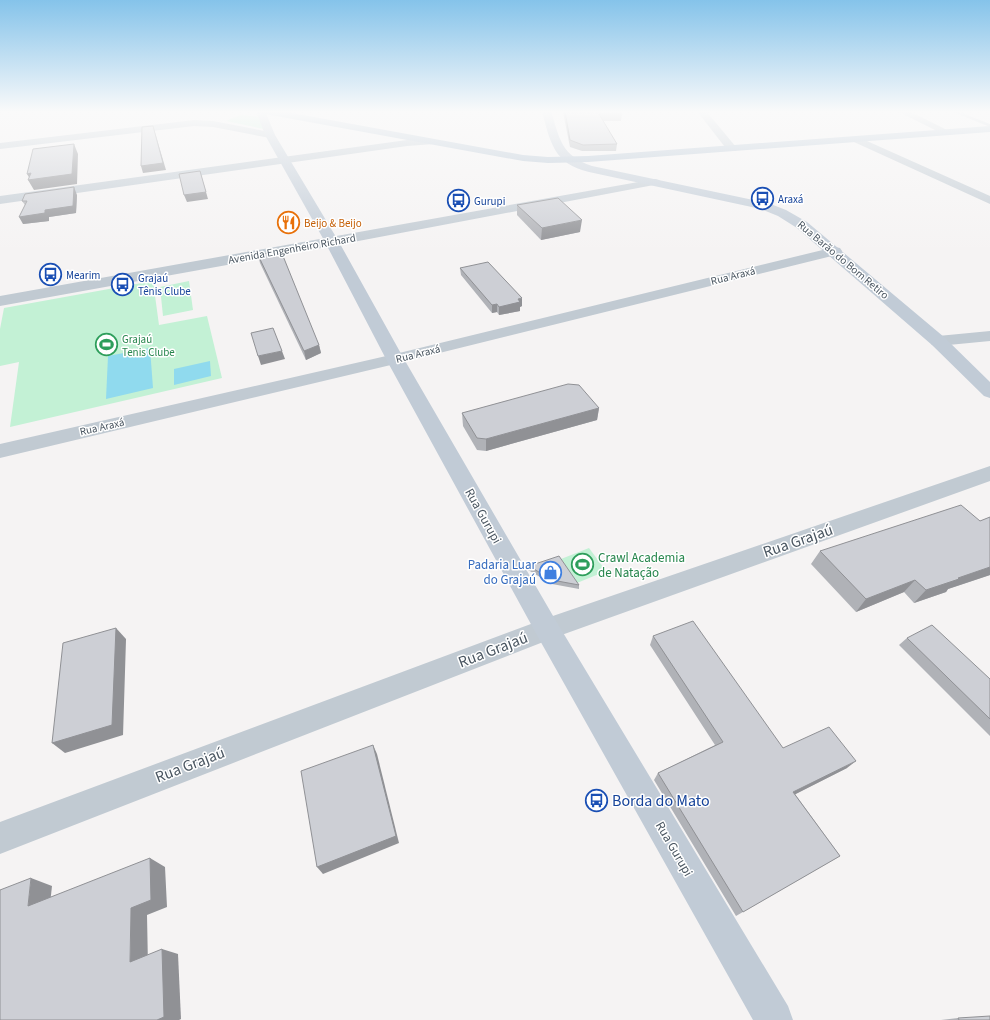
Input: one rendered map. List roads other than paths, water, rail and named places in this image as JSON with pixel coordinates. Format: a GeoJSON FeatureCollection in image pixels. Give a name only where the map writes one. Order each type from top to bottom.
{"type":"FeatureCollection","features":[{"type":"Feature","properties":{"kind":"main road","name":"Rua Barão do Bom Retiro"},"geometry":{"type":"LineString","coordinates":[[537,159],[569,160],[589,169],[764,206],[782,212],[802,225],[835,251],[938,341],[990,392]]}},
{"type":"Feature","properties":{"kind":"main road"},"geometry":{"type":"LineString","coordinates":[[569,160],[590,159]]}},
{"type":"Feature","properties":{"kind":"main road","name":"Rua Gurupi"},"geometry":{"type":"LineString","coordinates":[[284,160],[329,236],[395,359],[547,629],[774,1020]]}},
{"type":"Feature","properties":{"kind":"street"},"geometry":{"type":"LineString","coordinates":[[0,200],[293,159]]}},
{"type":"Feature","properties":{"kind":"street"},"geometry":{"type":"LineString","coordinates":[[899,159],[990,200]]}},
{"type":"Feature","properties":{"kind":"street"},"geometry":{"type":"LineString","coordinates":[[427,212],[631,177]]}},
{"type":"Feature","properties":{"kind":"street","name":"Avenida Engenheiro Richard"},"geometry":{"type":"LineString","coordinates":[[0,288],[329,236],[655,182]]}},
{"type":"Feature","properties":{"kind":"street","name":"Avenida Engenheiro Richard"},"geometry":{"type":"LineString","coordinates":[[0,301],[329,236],[341,227]]}},
{"type":"Feature","properties":{"kind":"street","name":"Rua Araxá"},"geometry":{"type":"LineString","coordinates":[[0,451],[395,359],[835,251]]}},
{"type":"Feature","properties":{"kind":"street"},"geometry":{"type":"LineString","coordinates":[[938,341],[990,336]]}},
{"type":"Feature","properties":{"kind":"street","name":"Rua Grajaú"},"geometry":{"type":"LineString","coordinates":[[0,838],[547,629],[990,473]]}},
{"type":"Feature","properties":{"kind":"water"},"geometry":{"type":"Polygon","coordinates":[[[150,348],[153,388],[106,399],[108,356],[150,348]]]}},
{"type":"Feature","properties":{"kind":"water"},"geometry":{"type":"Polygon","coordinates":[[[210,361],[211,376],[174,385],[174,369],[210,361]]]}},
{"type":"Feature","properties":{"kind":"place","name":"Araxá"},"geometry":{"type":"Point","coordinates":[762,199]}},
{"type":"Feature","properties":{"kind":"place","name":"Gurupi"},"geometry":{"type":"Point","coordinates":[458,201]}},
{"type":"Feature","properties":{"kind":"place","name":"Beijo & Beijo"},"geometry":{"type":"Point","coordinates":[288,223]}},
{"type":"Feature","properties":{"kind":"place","name":"Mearim"},"geometry":{"type":"Point","coordinates":[50,275]}},
{"type":"Feature","properties":{"kind":"place","name":"Grajaú Tênis Clube"},"geometry":{"type":"Point","coordinates":[123,284]}},
{"type":"Feature","properties":{"kind":"place","name":"Grajaú Tenis Clube"},"geometry":{"type":"Point","coordinates":[107,345]}},
{"type":"Feature","properties":{"kind":"place","name":"Crawl Academia de Natação"},"geometry":{"type":"Point","coordinates":[583,565]}},
{"type":"Feature","properties":{"kind":"place","name":"Padaria Luar do Grajaú"},"geometry":{"type":"Point","coordinates":[551,572]}},
{"type":"Feature","properties":{"kind":"place","name":"Borda do Mato"},"geometry":{"type":"Point","coordinates":[597,801]}}]}
